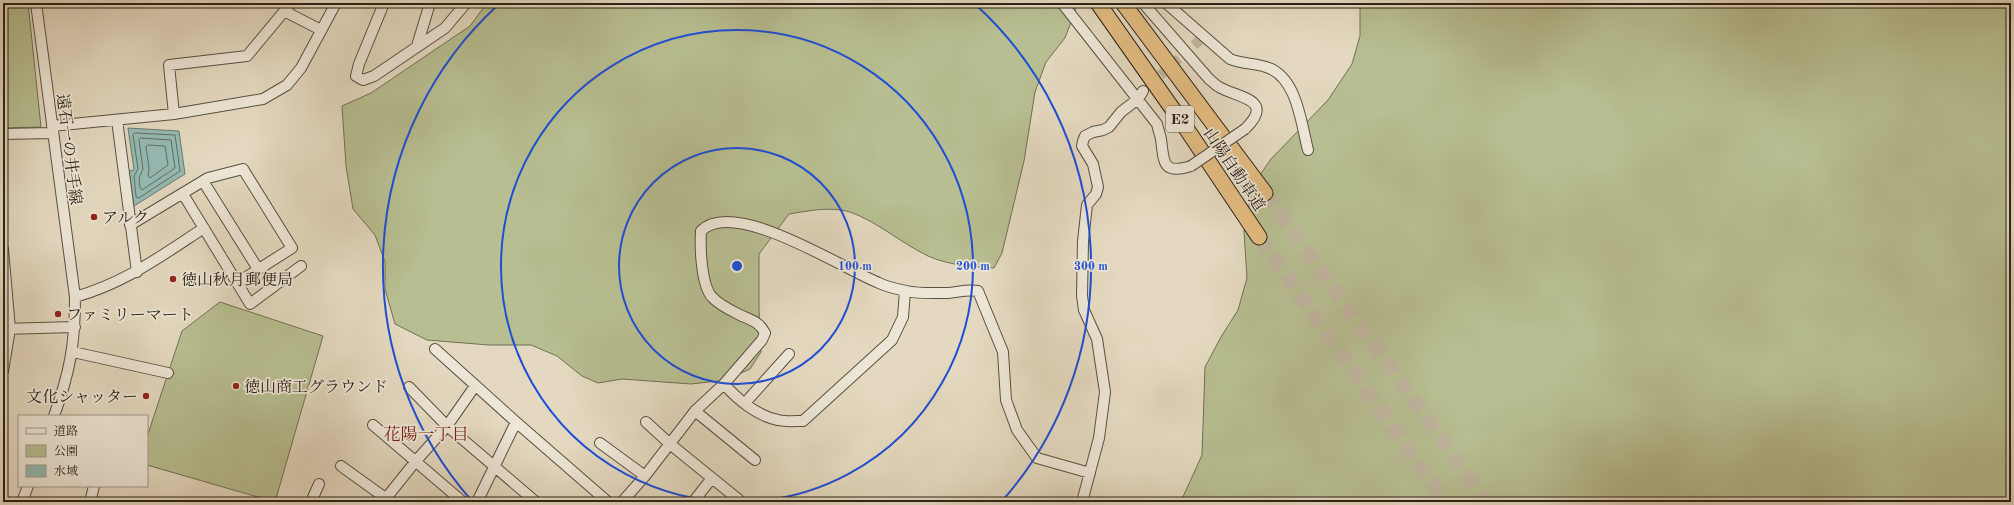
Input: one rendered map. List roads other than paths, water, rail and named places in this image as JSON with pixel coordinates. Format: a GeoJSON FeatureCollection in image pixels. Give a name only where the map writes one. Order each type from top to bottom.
{"type":"FeatureCollection","features":[{"type":"Feature","properties":{"kind":"highway","name":"山陽自動車道"},"geometry":{"type":"LineString","coordinates":[[1098,3],[1186,128],[1259,237]]}},
{"type":"Feature","properties":{"kind":"highway","name":"山陽自動車道"},"geometry":{"type":"LineString","coordinates":[[1123,3],[1265,193]]}},
{"type":"Feature","properties":{"kind":"street","name":"遠石一の井手線"},"geometry":{"type":"LineString","coordinates":[[36,3],[75,297],[73,352],[66,382],[54,415]]}},
{"type":"Feature","properties":{"kind":"street"},"geometry":{"type":"LineString","coordinates":[[174,114],[169,65],[248,56],[291,3]]}},
{"type":"Feature","properties":{"kind":"street"},"geometry":{"type":"LineString","coordinates":[[3,134],[174,114],[263,99],[287,85],[296,73],[336,3]]}},
{"type":"Feature","properties":{"kind":"street"},"geometry":{"type":"LineString","coordinates":[[384,3],[359,64],[356,76],[362,80],[374,76],[445,28],[466,3]]}},
{"type":"Feature","properties":{"kind":"street"},"geometry":{"type":"LineString","coordinates":[[417,46],[430,3]]}},
{"type":"Feature","properties":{"kind":"street"},"geometry":{"type":"LineString","coordinates":[[1062,3],[1140,95],[1157,124],[1161,139],[1161,154],[1164,163],[1172,169],[1181,169],[1192,166],[1245,129],[1255,119],[1256,111],[1253,102],[1246,97],[1219,87],[1209,79],[1142,3]]}},
{"type":"Feature","properties":{"kind":"street"},"geometry":{"type":"LineString","coordinates":[[1166,3],[1203,38],[1230,59],[1237,62],[1265,66],[1276,71],[1284,78],[1296,106],[1308,150]]}},
{"type":"Feature","properties":{"kind":"street"},"geometry":{"type":"LineString","coordinates":[[284,11],[321,30]]}},
{"type":"Feature","properties":{"kind":"street"},"geometry":{"type":"LineString","coordinates":[[1082,502],[1099,438],[1105,392],[1097,339],[1084,310],[1082,296],[1083,241],[1087,205],[1096,194],[1098,187],[1093,164],[1082,146],[1085,136],[1093,132],[1103,130],[1109,126],[1121,112],[1140,95]]}},
{"type":"Feature","properties":{"kind":"street"},"geometry":{"type":"LineString","coordinates":[[117,120],[137,272]]}},
{"type":"Feature","properties":{"kind":"street"},"geometry":{"type":"LineString","coordinates":[[130,224],[203,181],[243,169],[292,248],[237,283]]}},
{"type":"Feature","properties":{"kind":"street"},"geometry":{"type":"LineString","coordinates":[[203,181],[258,269]]}},
{"type":"Feature","properties":{"kind":"street"},"geometry":{"type":"LineString","coordinates":[[183,194],[250,304],[302,266]]}},
{"type":"Feature","properties":{"kind":"street"},"geometry":{"type":"LineString","coordinates":[[622,502],[645,476],[695,411],[724,384],[762,340],[765,333],[761,325],[721,304],[712,297],[708,291],[702,267],[700,245],[701,230],[707,225],[726,221],[771,232],[796,242],[880,284],[906,290],[934,292],[978,291],[1003,352],[1006,400],[1017,430],[1037,458],[1090,473]]}},
{"type":"Feature","properties":{"kind":"street"},"geometry":{"type":"LineString","coordinates":[[75,297],[109,286],[137,272],[204,228]]}},
{"type":"Feature","properties":{"kind":"street"},"geometry":{"type":"LineString","coordinates":[[3,249],[6,329],[3,371]]}},
{"type":"Feature","properties":{"kind":"street"},"geometry":{"type":"LineString","coordinates":[[724,384],[733,394],[765,416],[779,421],[803,421],[892,340],[903,317],[906,290]]}},
{"type":"Feature","properties":{"kind":"street"},"geometry":{"type":"LineString","coordinates":[[6,329],[75,327]]}},
{"type":"Feature","properties":{"kind":"street"},"geometry":{"type":"LineString","coordinates":[[436,349],[475,386],[608,502]]}},
{"type":"Feature","properties":{"kind":"street"},"geometry":{"type":"LineString","coordinates":[[73,352],[168,372]]}},
{"type":"Feature","properties":{"kind":"street"},"geometry":{"type":"LineString","coordinates":[[745,403],[789,354]]}},
{"type":"Feature","properties":{"kind":"street"},"geometry":{"type":"LineString","coordinates":[[341,466],[387,501],[415,462],[447,426],[475,386]]}},
{"type":"Feature","properties":{"kind":"street"},"geometry":{"type":"LineString","coordinates":[[409,387],[447,426],[536,502]]}},
{"type":"Feature","properties":{"kind":"street"},"geometry":{"type":"LineString","coordinates":[[695,411],[755,460]]}},
{"type":"Feature","properties":{"kind":"street"},"geometry":{"type":"LineString","coordinates":[[477,502],[516,422]]}},
{"type":"Feature","properties":{"kind":"street"},"geometry":{"type":"LineString","coordinates":[[646,422],[670,444],[738,500]]}},
{"type":"Feature","properties":{"kind":"street"},"geometry":{"type":"LineString","coordinates":[[373,425],[462,502]]}},
{"type":"Feature","properties":{"kind":"street"},"geometry":{"type":"LineString","coordinates":[[600,443],[645,476]]}},
{"type":"Feature","properties":{"kind":"street"},"geometry":{"type":"LineString","coordinates":[[693,502],[712,478]]}},
{"type":"Feature","properties":{"kind":"street"},"geometry":{"type":"LineString","coordinates":[[310,502],[320,484]]}},
{"type":"Feature","properties":{"kind":"street"},"geometry":{"type":"LineString","coordinates":[[22,502],[28,487]]}},
{"type":"Feature","properties":{"kind":"street"},"geometry":{"type":"LineString","coordinates":[[90,502],[94,487]]}},
{"type":"Feature","properties":{"kind":"water"},"geometry":{"type":"Polygon","coordinates":[[[128,128],[179,131],[185,174],[134,206],[129,171],[134,170],[128,128]]]}},
{"type":"Feature","properties":{"kind":"tunnel"},"geometry":{"type":"LineString","coordinates":[[1149,85],[1201,39]]}},
{"type":"Feature","properties":{"kind":"tunnel"},"geometry":{"type":"LineString","coordinates":[[1265,193],[1487,502]]}},
{"type":"Feature","properties":{"kind":"tunnel"},"geometry":{"type":"LineString","coordinates":[[1259,237],[1445,502]]}},
{"type":"Feature","properties":{"kind":"place","name":"アルク"},"geometry":{"type":"Point","coordinates":[94,217]}},
{"type":"Feature","properties":{"kind":"place","name":"徳山秋月郵便局"},"geometry":{"type":"Point","coordinates":[173,279]}},
{"type":"Feature","properties":{"kind":"place","name":"ファミリーマート"},"geometry":{"type":"Point","coordinates":[58,314]}},
{"type":"Feature","properties":{"kind":"place","name":"徳山商工グラウンド"},"geometry":{"type":"Point","coordinates":[236,386]}},
{"type":"Feature","properties":{"kind":"place","name":"文化シャッター"},"geometry":{"type":"Point","coordinates":[146,396]}},
{"type":"Feature","properties":{"kind":"district","name":"花陽一丁目"},"geometry":{"type":"Point","coordinates":[426,434]}}]}
